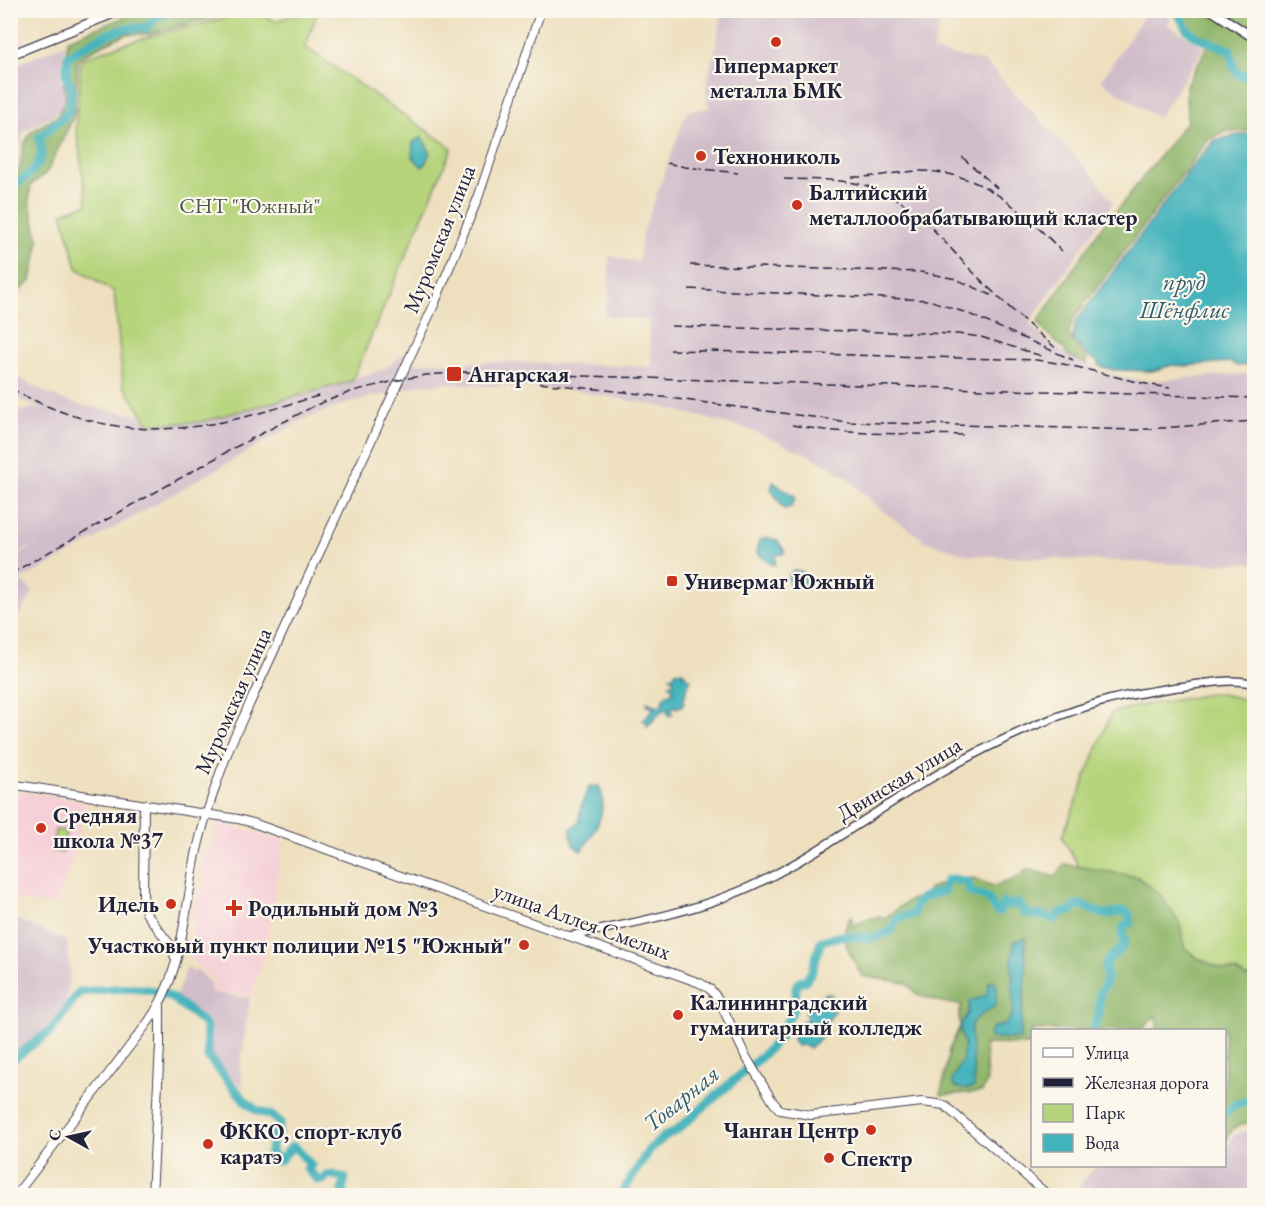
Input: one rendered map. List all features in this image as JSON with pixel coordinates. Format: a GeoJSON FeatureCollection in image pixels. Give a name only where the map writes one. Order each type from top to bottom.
{"type":"FeatureCollection","features":[{"type":"Feature","properties":{"kind":"main road"},"geometry":{"type":"LineString","coordinates":[[10,55],[122,10]]}},
{"type":"Feature","properties":{"kind":"main road","name":"Муромская улица"},"geometry":{"type":"LineString","coordinates":[[15,1196],[146,1025],[168,990],[177,961],[196,854],[208,814],[208,803],[230,746],[434,304],[470,219],[541,10]]}},
{"type":"Feature","properties":{"kind":"main road"},"geometry":{"type":"LineString","coordinates":[[1211,10],[1254,38]]}},
{"type":"Feature","properties":{"kind":"main road","name":"улица Аллея Смелых"},"geometry":{"type":"LineString","coordinates":[[10,784],[253,823],[692,980],[710,989],[719,1000],[751,1065],[780,1110],[810,1115],[928,1102],[944,1105],[1050,1196]]}},
{"type":"Feature","properties":{"kind":"main road"},"geometry":{"type":"LineString","coordinates":[[144,805],[143,896],[146,913],[171,946],[177,961]]}},
{"type":"Feature","properties":{"kind":"main road"},"geometry":{"type":"LineString","coordinates":[[171,946],[177,946],[180,942]]}},
{"type":"Feature","properties":{"kind":"main road"},"geometry":{"type":"LineString","coordinates":[[152,1196],[161,1004]]}},
{"type":"Feature","properties":{"kind":"main road"},"geometry":{"type":"LineString","coordinates":[[146,1025],[157,1026],[161,1031]]}},
{"type":"Feature","properties":{"kind":"street","name":"Двинская улица"},"geometry":{"type":"LineString","coordinates":[[570,936],[704,904],[757,884],[816,851],[921,784],[970,757],[1029,729],[1098,702],[1158,690],[1211,683],[1243,681],[1254,684]]}},
{"type":"Feature","properties":{"kind":"shaded area"},"geometry":{"type":"Polygon","coordinates":[[[12,10],[25,44],[11,50],[10,11],[12,10]]]}},
{"type":"Feature","properties":{"kind":"shaded area"},"geometry":{"type":"Polygon","coordinates":[[[723,11],[932,11],[943,13],[932,51],[985,62],[1098,181],[1113,203],[1029,324],[1060,350],[1101,371],[1127,378],[1148,381],[1254,373],[1254,563],[1182,564],[969,555],[925,541],[880,509],[846,477],[809,455],[748,429],[659,406],[572,390],[449,383],[419,385],[403,390],[397,396],[392,394],[406,363],[513,362],[652,367],[648,320],[605,316],[605,301],[609,301],[609,255],[639,262],[642,235],[687,111],[709,108],[706,89],[723,11]]]}},
{"type":"Feature","properties":{"kind":"shaded area"},"geometry":{"type":"Polygon","coordinates":[[[1147,11],[1162,11],[1171,17],[1167,24],[1204,48],[1158,118],[1101,81],[1147,11]]]}},
{"type":"Feature","properties":{"kind":"shaded area"},"geometry":{"type":"Polygon","coordinates":[[[65,44],[60,78],[69,96],[68,107],[24,131],[11,190],[11,67],[65,44]]]}},
{"type":"Feature","properties":{"kind":"shaded area"},"geometry":{"type":"Polygon","coordinates":[[[403,354],[406,355],[390,393],[347,403],[304,419],[11,585],[11,560],[41,542],[21,552],[11,554],[11,403],[22,412],[31,408],[42,409],[15,398],[11,402],[10,372],[21,380],[60,399],[80,405],[176,422],[220,417],[385,369],[403,354]]]}},
{"type":"Feature","properties":{"kind":"shaded area"},"geometry":{"type":"Polygon","coordinates":[[[23,582],[33,592],[11,629],[11,590],[23,582]]]}},
{"type":"Feature","properties":{"kind":"shaded area"},"geometry":{"type":"Polygon","coordinates":[[[10,790],[84,801],[77,847],[56,906],[11,899],[10,790]]]}},
{"type":"Feature","properties":{"kind":"shaded area","name":"Родильный дом №3"},"geometry":{"type":"Polygon","coordinates":[[[217,822],[283,840],[272,913],[252,996],[213,992],[213,980],[189,957],[199,889],[203,886],[200,855],[211,846],[217,822]]]}},
{"type":"Feature","properties":{"kind":"shaded area"},"geometry":{"type":"Polygon","coordinates":[[[11,917],[67,941],[70,975],[63,1017],[11,1064],[11,917]]]}},
{"type":"Feature","properties":{"kind":"shaded area"},"geometry":{"type":"Polygon","coordinates":[[[187,967],[193,972],[197,969],[210,982],[211,993],[250,998],[240,1067],[243,1088],[212,1057],[211,1022],[175,998],[187,967]]]}},
{"type":"Feature","properties":{"kind":"shaded area"},"geometry":{"type":"Polygon","coordinates":[[[1254,1129],[1254,1195],[1084,1196],[1077,1188],[1095,1167],[1226,1167],[1226,1148],[1235,1134],[1254,1129]]]}},
{"type":"Feature","properties":{"kind":"green space"},"geometry":{"type":"Polygon","coordinates":[[[140,11],[230,11],[150,34],[126,34],[78,59],[74,116],[47,172],[31,185],[29,201],[39,240],[31,281],[18,292],[13,318],[10,313],[11,181],[19,171],[24,144],[31,132],[58,116],[66,98],[63,76],[68,39],[140,11]]]}},
{"type":"Feature","properties":{"kind":"green space","name":"СНТ \"Южный\""},"geometry":{"type":"Polygon","coordinates":[[[250,11],[275,21],[309,11],[318,11],[305,47],[452,148],[352,381],[200,422],[149,424],[123,385],[114,292],[77,268],[62,213],[87,204],[76,127],[81,60],[143,38],[250,11]]]}},
{"type":"Feature","properties":{"kind":"green space"},"geometry":{"type":"Polygon","coordinates":[[[1169,11],[1254,11],[1254,130],[1222,132],[1208,140],[1073,319],[1068,336],[1087,358],[1087,364],[1069,356],[1045,332],[1038,321],[1109,216],[1118,209],[1187,121],[1186,86],[1209,43],[1169,11]]]}},
{"type":"Feature","properties":{"kind":"green space"},"geometry":{"type":"Polygon","coordinates":[[[1216,693],[1254,701],[1254,973],[1249,978],[1197,958],[1184,947],[1180,924],[1138,877],[1079,867],[1062,837],[1111,713],[1216,693]]]}},
{"type":"Feature","properties":{"kind":"green space"},"geometry":{"type":"Polygon","coordinates":[[[55,830],[66,831],[63,853],[51,851],[55,830]]]}},
{"type":"Feature","properties":{"kind":"green space"},"geometry":{"type":"Polygon","coordinates":[[[1065,864],[1138,877],[1161,896],[1180,924],[1184,947],[1197,958],[1249,978],[1254,973],[1254,1121],[1234,1127],[1226,1140],[1226,1029],[1158,1029],[1155,1015],[1143,1029],[1031,1029],[1031,1045],[985,1044],[987,1081],[982,1092],[941,1095],[949,1050],[960,1026],[959,1014],[962,1005],[918,995],[906,983],[862,976],[845,939],[847,924],[851,916],[854,926],[868,918],[886,917],[908,901],[925,895],[930,888],[953,880],[973,878],[993,886],[1013,880],[1028,869],[1055,877],[1065,864]]]}},
{"type":"Feature","properties":{"kind":"water","name":"пруд Шёнфлис"},"geometry":{"type":"Polygon","coordinates":[[[1254,134],[1254,364],[1238,366],[1230,362],[1172,365],[1153,371],[1113,370],[1099,366],[1097,361],[1088,356],[1072,338],[1076,321],[1193,165],[1215,140],[1254,134]]]}},
{"type":"Feature","properties":{"kind":"water"},"geometry":{"type":"Polygon","coordinates":[[[422,137],[430,152],[422,167],[412,156],[413,142],[422,137]]]}},
{"type":"Feature","properties":{"kind":"water"},"geometry":{"type":"Polygon","coordinates":[[[773,482],[796,497],[791,507],[784,509],[771,489],[773,482]]]}},
{"type":"Feature","properties":{"kind":"water"},"geometry":{"type":"Polygon","coordinates":[[[768,538],[777,540],[785,551],[783,554],[776,555],[775,565],[757,553],[759,540],[768,538]]]}},
{"type":"Feature","properties":{"kind":"water"},"geometry":{"type":"Polygon","coordinates":[[[793,570],[801,570],[806,575],[804,586],[793,588],[788,583],[788,575],[793,570]]]}},
{"type":"Feature","properties":{"kind":"water"},"geometry":{"type":"Polygon","coordinates":[[[683,671],[682,675],[685,674],[691,679],[683,705],[677,708],[674,706],[673,709],[669,708],[673,714],[669,716],[665,708],[646,728],[648,724],[643,720],[654,708],[648,706],[647,702],[657,706],[663,704],[662,700],[667,694],[672,693],[673,689],[669,684],[674,681],[670,677],[674,676],[675,672],[683,671]]]}},
{"type":"Feature","properties":{"kind":"water"},"geometry":{"type":"Polygon","coordinates":[[[589,786],[599,786],[602,794],[602,812],[591,837],[581,851],[572,842],[571,829],[579,822],[580,809],[589,786]]]}},
{"type":"Feature","properties":{"kind":"water"},"geometry":{"type":"Polygon","coordinates":[[[1025,938],[1026,971],[1020,1039],[990,1038],[992,1028],[1006,1024],[1013,1013],[1014,941],[1025,938]]]}},
{"type":"Feature","properties":{"kind":"water"},"geometry":{"type":"Polygon","coordinates":[[[995,981],[996,1005],[977,1018],[971,1027],[974,1087],[967,1089],[956,1087],[952,1080],[962,1061],[964,1044],[960,1030],[961,1024],[968,1013],[970,1001],[987,995],[989,982],[995,981]]]}},
{"type":"Feature","properties":{"kind":"water"},"geometry":{"type":"Polygon","coordinates":[[[826,993],[832,995],[831,1005],[834,1011],[825,1023],[824,1035],[809,1048],[803,1045],[797,1046],[793,1040],[794,1029],[807,1019],[805,1008],[826,993]]]}},
{"type":"Feature","properties":{"kind":"waterway"},"geometry":{"type":"LineString","coordinates":[[10,188],[36,166],[41,154],[39,137],[64,117],[69,109],[72,89],[66,76],[68,56],[115,31],[136,27],[146,28],[162,14],[184,10]]}},
{"type":"Feature","properties":{"kind":"waterway"},"geometry":{"type":"LineString","coordinates":[[1176,10],[1187,29],[1195,36],[1230,50],[1234,68],[1239,75],[1254,75]]}},
{"type":"Feature","properties":{"kind":"waterway","name":"Товарная"},"geometry":{"type":"LineString","coordinates":[[620,1196],[649,1150],[665,1136],[676,1131],[762,1056],[780,1037],[795,1005],[796,986],[802,980],[805,981],[812,971],[821,941],[841,936],[874,938],[892,930],[897,918],[914,914],[920,900],[944,891],[947,880],[968,882],[970,892],[988,898],[996,911],[1000,911],[1004,902],[1010,906],[1016,903],[1020,905],[1025,914],[1055,919],[1059,913],[1072,911],[1076,905],[1105,914],[1125,911],[1129,914],[1130,923],[1124,926],[1122,934],[1125,941],[1121,949],[1108,960],[1105,968],[1107,976],[1100,992],[1099,1012],[1094,1029]]}},
{"type":"Feature","properties":{"kind":"waterway","name":"Товарная"},"geometry":{"type":"LineString","coordinates":[[10,1061],[51,1031],[79,992],[136,988],[168,996],[206,1025],[208,1057],[247,1103],[280,1122],[278,1133],[272,1135],[273,1142],[269,1154],[273,1154],[277,1161],[292,1147],[295,1147],[311,1165],[307,1169],[318,1180],[323,1180],[328,1175],[345,1178],[342,1191],[346,1196]]}},
{"type":"Feature","properties":{"kind":"waterway","name":"Товарная"},"geometry":{"type":"LineString","coordinates":[[1226,1112],[1237,1104],[1254,1100]]}},
{"type":"Feature","properties":{"kind":"railway"},"geometry":{"type":"LineString","coordinates":[[962,157],[997,188]]}},
{"type":"Feature","properties":{"kind":"railway"},"geometry":{"type":"LineString","coordinates":[[667,163],[738,173]]}},
{"type":"Feature","properties":{"kind":"railway"},"geometry":{"type":"LineString","coordinates":[[852,177],[921,171],[964,178],[982,186],[1016,208],[1062,251]]}},
{"type":"Feature","properties":{"kind":"railway"},"geometry":{"type":"LineString","coordinates":[[784,179],[857,183],[898,200],[935,231],[990,289],[1057,349]]}},
{"type":"Feature","properties":{"kind":"railway"},"geometry":{"type":"LineString","coordinates":[[690,265],[921,272],[956,279],[991,295]]}},
{"type":"Feature","properties":{"kind":"railway"},"geometry":{"type":"LineString","coordinates":[[689,289],[929,300],[969,314],[1073,360]]}},
{"type":"Feature","properties":{"kind":"railway"},"geometry":{"type":"LineString","coordinates":[[671,326],[958,334],[981,337],[1045,357]]}},
{"type":"Feature","properties":{"kind":"railway"},"geometry":{"type":"LineString","coordinates":[[670,350],[1036,360],[1170,388]]}},
{"type":"Feature","properties":{"kind":"railway"},"geometry":{"type":"LineString","coordinates":[[10,574],[232,449],[316,405],[353,391],[426,375],[465,372],[1254,398]]}},
{"type":"Feature","properties":{"kind":"railway"},"geometry":{"type":"LineString","coordinates":[[539,383],[625,392],[849,422],[1135,430],[1254,421]]}},
{"type":"Feature","properties":{"kind":"railway"},"geometry":{"type":"LineString","coordinates":[[10,388],[70,415],[99,423],[158,429],[219,423],[322,395]]}},
{"type":"Feature","properties":{"kind":"railway"},"geometry":{"type":"LineString","coordinates":[[792,425],[857,432],[965,435]]}},
{"type":"Feature","properties":{"kind":"place","name":"Гипермаркет металла БМК"},"geometry":{"type":"Point","coordinates":[776,42]}},
{"type":"Feature","properties":{"kind":"place","name":"Технониколь"},"geometry":{"type":"Point","coordinates":[701,156]}},
{"type":"Feature","properties":{"kind":"place","name":"Балтийский металлообрабатывающий кластер"},"geometry":{"type":"Point","coordinates":[797,205]}},
{"type":"Feature","properties":{"kind":"place","name":"Ангарская"},"geometry":{"type":"Point","coordinates":[454,374]}},
{"type":"Feature","properties":{"kind":"place","name":"Универмаг Южный"},"geometry":{"type":"Point","coordinates":[672,581]}},
{"type":"Feature","properties":{"kind":"place","name":"Средняя школа №37"},"geometry":{"type":"Point","coordinates":[41,828]}},
{"type":"Feature","properties":{"kind":"place","name":"Идель"},"geometry":{"type":"Point","coordinates":[171,904]}},
{"type":"Feature","properties":{"kind":"place","name":"Родильный дом №3"},"geometry":{"type":"Point","coordinates":[234,908]}},
{"type":"Feature","properties":{"kind":"place","name":"Участковый пункт полиции №15 \"Южный\""},"geometry":{"type":"Point","coordinates":[524,945]}},
{"type":"Feature","properties":{"kind":"place","name":"Калининградский гуманитарный колледж"},"geometry":{"type":"Point","coordinates":[678,1015]}},
{"type":"Feature","properties":{"kind":"place","name":"Чанган Центр"},"geometry":{"type":"Point","coordinates":[871,1130]}},
{"type":"Feature","properties":{"kind":"place","name":"ФККО, спорт-клуб каратэ"},"geometry":{"type":"Point","coordinates":[208,1144]}},
{"type":"Feature","properties":{"kind":"place","name":"Спектр"},"geometry":{"type":"Point","coordinates":[829,1158]}}]}
